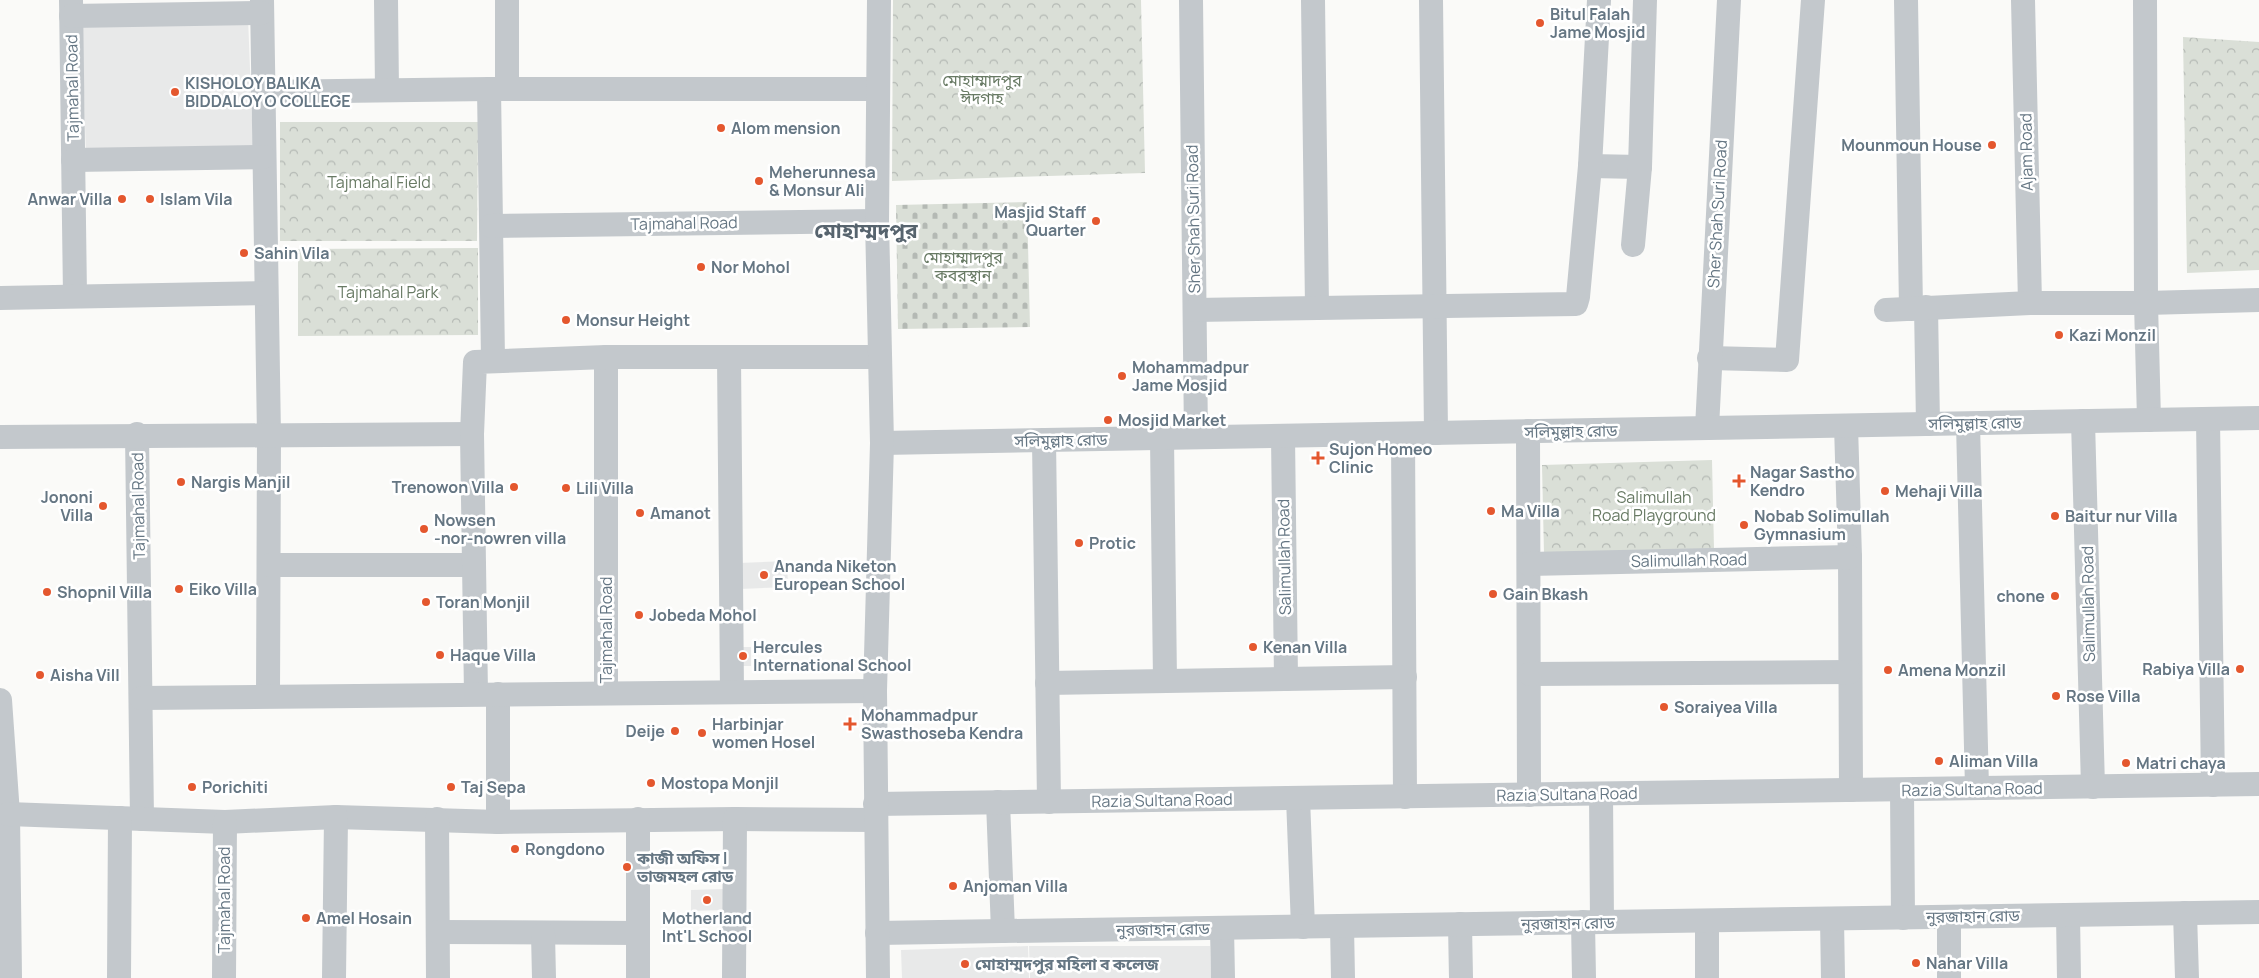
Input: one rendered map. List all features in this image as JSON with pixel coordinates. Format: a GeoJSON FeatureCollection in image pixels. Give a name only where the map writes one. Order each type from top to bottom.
{"type":"FeatureCollection","features":[{"type":"Feature","properties":{"kind":"street"},"geometry":{"type":"LineString","coordinates":[[386,0],[387,90]]}},
{"type":"Feature","properties":{"kind":"street"},"geometry":{"type":"LineString","coordinates":[[493,360],[491,226],[498,89],[507,0]]}},
{"type":"Feature","properties":{"kind":"street"},"geometry":{"type":"LineString","coordinates":[[878,978],[874,691],[882,443],[877,221],[879,0]]}},
{"type":"Feature","properties":{"kind":"street","name":"Sher Shah Suri Road"},"geometry":{"type":"LineString","coordinates":[[1191,0],[1196,437]]}},
{"type":"Feature","properties":{"kind":"street"},"geometry":{"type":"LineString","coordinates":[[1313,0],[1318,308]]}},
{"type":"Feature","properties":{"kind":"street"},"geometry":{"type":"LineString","coordinates":[[1431,0],[1436,433]]}},
{"type":"Feature","properties":{"kind":"street"},"geometry":{"type":"LineString","coordinates":[[1195,310],[1576,304],[1590,166],[1599,0]]}},
{"type":"Feature","properties":{"kind":"street"},"geometry":{"type":"LineString","coordinates":[[1633,245],[1640,168],[1645,0]]}},
{"type":"Feature","properties":{"kind":"street","name":"Sher Shah Suri Road"},"geometry":{"type":"LineString","coordinates":[[1707,428],[1709,358],[1729,0]]}},
{"type":"Feature","properties":{"kind":"street"},"geometry":{"type":"LineString","coordinates":[[1709,358],[1787,360],[1813,0]]}},
{"type":"Feature","properties":{"kind":"street"},"geometry":{"type":"LineString","coordinates":[[1906,0],[1918,308],[1928,424]]}},
{"type":"Feature","properties":{"kind":"street","name":"Ajam Road"},"geometry":{"type":"LineString","coordinates":[[2023,0],[2030,303]]}},
{"type":"Feature","properties":{"kind":"street"},"geometry":{"type":"LineString","coordinates":[[2145,0],[2146,303],[2149,420]]}},
{"type":"Feature","properties":{"kind":"street","name":"Tajmahal Road"},"geometry":{"type":"LineString","coordinates":[[75,296],[71,8],[262,6],[265,294],[269,436],[268,696]]}},
{"type":"Feature","properties":{"kind":"street"},"geometry":{"type":"LineString","coordinates":[[263,92],[498,89],[878,89]]}},
{"type":"Feature","properties":{"kind":"street","name":"Tajmahal Road"},"geometry":{"type":"LineString","coordinates":[[73,160],[264,157]]}},
{"type":"Feature","properties":{"kind":"street"},"geometry":{"type":"LineString","coordinates":[[1590,166],[1640,168]]}},
{"type":"Feature","properties":{"kind":"street","name":"Tajmahal Road"},"geometry":{"type":"LineString","coordinates":[[491,226],[877,221]]}},
{"type":"Feature","properties":{"kind":"street"},"geometry":{"type":"LineString","coordinates":[[0,298],[265,294]]}},
{"type":"Feature","properties":{"kind":"street"},"geometry":{"type":"LineString","coordinates":[[1886,310],[2030,303],[2146,303],[2259,300]]}},
{"type":"Feature","properties":{"kind":"street"},"geometry":{"type":"LineString","coordinates":[[498,822],[474,565],[472,434],[475,362],[606,357],[880,357]]}},
{"type":"Feature","properties":{"kind":"street","name":"Tajmahal Road"},"geometry":{"type":"LineString","coordinates":[[606,357],[606,692]]}},
{"type":"Feature","properties":{"kind":"street"},"geometry":{"type":"LineString","coordinates":[[729,358],[732,692]]}},
{"type":"Feature","properties":{"kind":"street","name":"সলিমুল্লাহ রোড"},"geometry":{"type":"LineString","coordinates":[[882,443],[2259,418]]}},
{"type":"Feature","properties":{"kind":"street"},"geometry":{"type":"LineString","coordinates":[[2208,420],[2213,785]]}},
{"type":"Feature","properties":{"kind":"street","name":"Salimullah Road"},"geometry":{"type":"LineString","coordinates":[[2083,422],[2093,787]]}},
{"type":"Feature","properties":{"kind":"street"},"geometry":{"type":"LineString","coordinates":[[1968,424],[1977,788]]}},
{"type":"Feature","properties":{"kind":"street"},"geometry":{"type":"LineString","coordinates":[[1846,426],[1850,557],[1851,790]]}},
{"type":"Feature","properties":{"kind":"street"},"geometry":{"type":"LineString","coordinates":[[1528,432],[1529,795]]}},
{"type":"Feature","properties":{"kind":"street","name":"Tajmahal Road"},"geometry":{"type":"LineString","coordinates":[[119,978],[141,698],[137,434]]}},
{"type":"Feature","properties":{"kind":"street","name":"Tajmahal Road"},"geometry":{"type":"LineString","coordinates":[[0,436],[472,434]]}},
{"type":"Feature","properties":{"kind":"street"},"geometry":{"type":"LineString","coordinates":[[1403,434],[1405,797]]}},
{"type":"Feature","properties":{"kind":"street","name":"Salimullah Road"},"geometry":{"type":"LineString","coordinates":[[1283,436],[1286,679]]}},
{"type":"Feature","properties":{"kind":"street"},"geometry":{"type":"LineString","coordinates":[[1162,438],[1165,681]]}},
{"type":"Feature","properties":{"kind":"street"},"geometry":{"type":"LineString","coordinates":[[1044,440],[1048,802]]}},
{"type":"Feature","properties":{"kind":"street","name":"Salimullah Road"},"geometry":{"type":"LineString","coordinates":[[1529,564],[1850,557]]}},
{"type":"Feature","properties":{"kind":"street"},"geometry":{"type":"LineString","coordinates":[[269,565],[474,565]]}},
{"type":"Feature","properties":{"kind":"street"},"geometry":{"type":"LineString","coordinates":[[1530,674],[1850,672]]}},
{"type":"Feature","properties":{"kind":"street"},"geometry":{"type":"LineString","coordinates":[[1047,683],[1405,677]]}},
{"type":"Feature","properties":{"kind":"street","name":"Tajmahal Road"},"geometry":{"type":"LineString","coordinates":[[141,698],[606,692],[874,691]]}},
{"type":"Feature","properties":{"kind":"street"},"geometry":{"type":"LineString","coordinates":[[0,700],[8,814],[4,845],[10,978]]}},
{"type":"Feature","properties":{"kind":"street","name":"Razia Sultana Road"},"geometry":{"type":"LineString","coordinates":[[875,812],[998,802],[2259,784]]}},
{"type":"Feature","properties":{"kind":"street"},"geometry":{"type":"LineString","coordinates":[[1902,790],[1903,918]]}},
{"type":"Feature","properties":{"kind":"street"},"geometry":{"type":"LineString","coordinates":[[1584,978],[1592,922],[1601,794]]}},
{"type":"Feature","properties":{"kind":"street"},"geometry":{"type":"LineString","coordinates":[[1298,798],[1303,927]]}},
{"type":"Feature","properties":{"kind":"street"},"geometry":{"type":"LineString","coordinates":[[998,802],[1003,931]]}},
{"type":"Feature","properties":{"kind":"street"},"geometry":{"type":"LineString","coordinates":[[8,814],[225,822],[336,818],[498,822],[735,819],[875,812]]}},
{"type":"Feature","properties":{"kind":"street"},"geometry":{"type":"LineString","coordinates":[[334,978],[336,818]]}},
{"type":"Feature","properties":{"kind":"street"},"geometry":{"type":"LineString","coordinates":[[437,819],[438,978]]}},
{"type":"Feature","properties":{"kind":"street"},"geometry":{"type":"LineString","coordinates":[[638,819],[638,978]]}},
{"type":"Feature","properties":{"kind":"street"},"geometry":{"type":"LineString","coordinates":[[734,978],[735,819]]}},
{"type":"Feature","properties":{"kind":"street","name":"Tajmahal Road"},"geometry":{"type":"LineString","coordinates":[[224,978],[225,822]]}},
{"type":"Feature","properties":{"kind":"street","name":"নুরজাহান রোড"},"geometry":{"type":"LineString","coordinates":[[877,933],[2259,912]]}},
{"type":"Feature","properties":{"kind":"street"},"geometry":{"type":"LineString","coordinates":[[2186,913],[2187,978]]}},
{"type":"Feature","properties":{"kind":"street"},"geometry":{"type":"LineString","coordinates":[[2068,915],[2069,978]]}},
{"type":"Feature","properties":{"kind":"street"},"geometry":{"type":"LineString","coordinates":[[1949,917],[1949,978]]}},
{"type":"Feature","properties":{"kind":"street"},"geometry":{"type":"LineString","coordinates":[[1832,919],[1833,978]]}},
{"type":"Feature","properties":{"kind":"street"},"geometry":{"type":"LineString","coordinates":[[1707,921],[1708,978]]}},
{"type":"Feature","properties":{"kind":"street"},"geometry":{"type":"LineString","coordinates":[[1460,924],[1461,978]]}},
{"type":"Feature","properties":{"kind":"street"},"geometry":{"type":"LineString","coordinates":[[1342,926],[1343,978]]}},
{"type":"Feature","properties":{"kind":"street"},"geometry":{"type":"LineString","coordinates":[[1222,928],[1223,978]]}},
{"type":"Feature","properties":{"kind":"street"},"geometry":{"type":"LineString","coordinates":[[438,932],[638,933]]}},
{"type":"Feature","properties":{"kind":"street"},"geometry":{"type":"LineString","coordinates":[[543,934],[544,978]]}},
{"type":"Feature","properties":{"kind":"shaded area"},"geometry":{"type":"Polygon","coordinates":[[[248,17],[253,147],[86,158],[82,24],[248,17]]]}},
{"type":"Feature","properties":{"kind":"shaded area","name":"Ananda Niketon European School"},"geometry":{"type":"Polygon","coordinates":[[[787,561],[788,587],[740,589],[739,563],[787,561]]]}},
{"type":"Feature","properties":{"kind":"shaded area","name":"Hercules International School"},"geometry":{"type":"Polygon","coordinates":[[[735,647],[751,647],[751,666],[735,666],[735,647]]]}},
{"type":"Feature","properties":{"kind":"shaded area","name":"Motherland Int'L School"},"geometry":{"type":"Polygon","coordinates":[[[723,889],[724,910],[691,911],[691,890],[723,889]]]}},
{"type":"Feature","properties":{"kind":"shaded area","name":"মোহাম্মদপুর মহিলা ব কলেজ"},"geometry":{"type":"Polygon","coordinates":[[[1028,946],[1029,978],[902,978],[901,950],[1028,946]]]}},
{"type":"Feature","properties":{"kind":"shaded area"},"geometry":{"type":"Polygon","coordinates":[[[1029,946],[1210,946],[1211,978],[1030,978],[1029,946]]]}},
{"type":"Feature","properties":{"kind":"green space","name":"মোহাম্মাদপুর ঈদগাহ"},"geometry":{"type":"Polygon","coordinates":[[[893,0],[1141,0],[1145,173],[892,181],[893,0]]]}},
{"type":"Feature","properties":{"kind":"green space"},"geometry":{"type":"Polygon","coordinates":[[[2183,37],[2259,42],[2259,270],[2187,273],[2183,37]]]}},
{"type":"Feature","properties":{"kind":"green space","name":"Tajmahal Field"},"geometry":{"type":"Polygon","coordinates":[[[280,122],[478,122],[477,241],[280,241],[280,122]]]}},
{"type":"Feature","properties":{"kind":"green space","name":"মোহাম্মাদপুর কবরস্থান"},"geometry":{"type":"Polygon","coordinates":[[[1027,202],[1030,327],[898,329],[896,205],[1027,202]]]}},
{"type":"Feature","properties":{"kind":"green space","name":"Tajmahal Park"},"geometry":{"type":"Polygon","coordinates":[[[478,248],[478,335],[298,336],[298,249],[478,248]]]}},
{"type":"Feature","properties":{"kind":"green space","name":"Salimullah Road Playground"},"geometry":{"type":"Polygon","coordinates":[[[1712,460],[1714,549],[1544,554],[1542,465],[1712,460]]]}},
{"type":"Feature","properties":{"kind":"place","name":"Bitul Falah Jame Mosjid"},"geometry":{"type":"Point","coordinates":[1540,23]}},
{"type":"Feature","properties":{"kind":"place","name":"KISHOLOY BALIKA BIDDALOY O COLLEGE"},"geometry":{"type":"Point","coordinates":[175,92]}},
{"type":"Feature","properties":{"kind":"place","name":"Alom mension"},"geometry":{"type":"Point","coordinates":[721,128]}},
{"type":"Feature","properties":{"kind":"place","name":"Mounmoun House"},"geometry":{"type":"Point","coordinates":[1992,145]}},
{"type":"Feature","properties":{"kind":"place","name":"Meherunnesa & Monsur Ali"},"geometry":{"type":"Point","coordinates":[759,181]}},
{"type":"Feature","properties":{"kind":"place","name":"Anwar Villa"},"geometry":{"type":"Point","coordinates":[122,199]}},
{"type":"Feature","properties":{"kind":"place","name":"Islam Vila"},"geometry":{"type":"Point","coordinates":[150,199]}},
{"type":"Feature","properties":{"kind":"place","name":"Masjid Staff Quarter"},"geometry":{"type":"Point","coordinates":[1096,221]}},
{"type":"Feature","properties":{"kind":"place","name":"Sahin Vila"},"geometry":{"type":"Point","coordinates":[244,253]}},
{"type":"Feature","properties":{"kind":"place","name":"Nor Mohol"},"geometry":{"type":"Point","coordinates":[701,267]}},
{"type":"Feature","properties":{"kind":"place","name":"Monsur Height"},"geometry":{"type":"Point","coordinates":[566,320]}},
{"type":"Feature","properties":{"kind":"place","name":"Kazi Monzil"},"geometry":{"type":"Point","coordinates":[2059,335]}},
{"type":"Feature","properties":{"kind":"place","name":"Mohammadpur Jame Mosjid"},"geometry":{"type":"Point","coordinates":[1122,376]}},
{"type":"Feature","properties":{"kind":"place","name":"Mosjid Market"},"geometry":{"type":"Point","coordinates":[1108,420]}},
{"type":"Feature","properties":{"kind":"place","name":"Sujon Homeo Clinic"},"geometry":{"type":"Point","coordinates":[1318,458]}},
{"type":"Feature","properties":{"kind":"place","name":"Nagar Sastho Kendro"},"geometry":{"type":"Point","coordinates":[1739,481]}},
{"type":"Feature","properties":{"kind":"place","name":"Nargis Manjil"},"geometry":{"type":"Point","coordinates":[181,482]}},
{"type":"Feature","properties":{"kind":"place","name":"Trenowon Villa"},"geometry":{"type":"Point","coordinates":[514,487]}},
{"type":"Feature","properties":{"kind":"place","name":"Lili Villa"},"geometry":{"type":"Point","coordinates":[566,488]}},
{"type":"Feature","properties":{"kind":"place","name":"Mehaji Villa"},"geometry":{"type":"Point","coordinates":[1885,491]}},
{"type":"Feature","properties":{"kind":"place","name":"Jononi Villa"},"geometry":{"type":"Point","coordinates":[103,506]}},
{"type":"Feature","properties":{"kind":"place","name":"Ma Villa"},"geometry":{"type":"Point","coordinates":[1491,511]}},
{"type":"Feature","properties":{"kind":"place","name":"Amanot"},"geometry":{"type":"Point","coordinates":[640,513]}},
{"type":"Feature","properties":{"kind":"place","name":"Baitur nur Villa"},"geometry":{"type":"Point","coordinates":[2055,516]}},
{"type":"Feature","properties":{"kind":"place","name":"Nobab Solimullah Gymnasium"},"geometry":{"type":"Point","coordinates":[1744,525]}},
{"type":"Feature","properties":{"kind":"place","name":"Nowsen -nor-nowren villa"},"geometry":{"type":"Point","coordinates":[424,529]}},
{"type":"Feature","properties":{"kind":"place","name":"Protic"},"geometry":{"type":"Point","coordinates":[1079,543]}},
{"type":"Feature","properties":{"kind":"place","name":"Ananda Niketon European School"},"geometry":{"type":"Point","coordinates":[764,575]}},
{"type":"Feature","properties":{"kind":"place","name":"Eiko Villa"},"geometry":{"type":"Point","coordinates":[179,589]}},
{"type":"Feature","properties":{"kind":"place","name":"Shopnil Villa"},"geometry":{"type":"Point","coordinates":[47,592]}},
{"type":"Feature","properties":{"kind":"place","name":"Gain Bkash"},"geometry":{"type":"Point","coordinates":[1493,594]}},
{"type":"Feature","properties":{"kind":"place","name":"chone"},"geometry":{"type":"Point","coordinates":[2055,596]}},
{"type":"Feature","properties":{"kind":"place","name":"Toran Monjil"},"geometry":{"type":"Point","coordinates":[426,602]}},
{"type":"Feature","properties":{"kind":"place","name":"Jobeda Mohol"},"geometry":{"type":"Point","coordinates":[639,615]}},
{"type":"Feature","properties":{"kind":"place","name":"Kenan Villa"},"geometry":{"type":"Point","coordinates":[1253,647]}},
{"type":"Feature","properties":{"kind":"place","name":"Haque Villa"},"geometry":{"type":"Point","coordinates":[440,655]}},
{"type":"Feature","properties":{"kind":"place","name":"Hercules International School"},"geometry":{"type":"Point","coordinates":[743,656]}},
{"type":"Feature","properties":{"kind":"place","name":"Rabiya Villa"},"geometry":{"type":"Point","coordinates":[2240,669]}},
{"type":"Feature","properties":{"kind":"place","name":"Amena Monzil"},"geometry":{"type":"Point","coordinates":[1888,670]}},
{"type":"Feature","properties":{"kind":"place","name":"Aisha Vill"},"geometry":{"type":"Point","coordinates":[40,675]}},
{"type":"Feature","properties":{"kind":"place","name":"Rose Villa"},"geometry":{"type":"Point","coordinates":[2056,696]}},
{"type":"Feature","properties":{"kind":"place","name":"Soraiyea Villa"},"geometry":{"type":"Point","coordinates":[1664,707]}},
{"type":"Feature","properties":{"kind":"place","name":"Mohammadpur Swasthoseba Kendra"},"geometry":{"type":"Point","coordinates":[850,724]}},
{"type":"Feature","properties":{"kind":"place","name":"Deije"},"geometry":{"type":"Point","coordinates":[675,731]}},
{"type":"Feature","properties":{"kind":"place","name":"Harbinjar women Hosel"},"geometry":{"type":"Point","coordinates":[702,733]}},
{"type":"Feature","properties":{"kind":"place","name":"Aliman Villa"},"geometry":{"type":"Point","coordinates":[1939,761]}},
{"type":"Feature","properties":{"kind":"place","name":"Matri chaya"},"geometry":{"type":"Point","coordinates":[2126,763]}},
{"type":"Feature","properties":{"kind":"place","name":"Mostopa Monjil"},"geometry":{"type":"Point","coordinates":[651,783]}},
{"type":"Feature","properties":{"kind":"place","name":"Porichiti"},"geometry":{"type":"Point","coordinates":[192,787]}},
{"type":"Feature","properties":{"kind":"place","name":"Taj Sepa"},"geometry":{"type":"Point","coordinates":[451,787]}},
{"type":"Feature","properties":{"kind":"place","name":"Rongdono"},"geometry":{"type":"Point","coordinates":[515,849]}},
{"type":"Feature","properties":{"kind":"place","name":"কাজী অফিস | তাজমহল রোড"},"geometry":{"type":"Point","coordinates":[627,867]}},
{"type":"Feature","properties":{"kind":"place","name":"Anjoman Villa"},"geometry":{"type":"Point","coordinates":[953,886]}},
{"type":"Feature","properties":{"kind":"place","name":"Motherland Int'L School"},"geometry":{"type":"Point","coordinates":[707,900]}},
{"type":"Feature","properties":{"kind":"place","name":"Amel Hosain"},"geometry":{"type":"Point","coordinates":[306,918]}},
{"type":"Feature","properties":{"kind":"place","name":"Nahar Villa"},"geometry":{"type":"Point","coordinates":[1916,963]}},
{"type":"Feature","properties":{"kind":"place","name":"মোহাম্মদপুর মহিলা ব কলেজ"},"geometry":{"type":"Point","coordinates":[965,964]}},
{"type":"Feature","properties":{"kind":"district","name":"মোহাম্মদপুর"},"geometry":{"type":"Point","coordinates":[866,230]}}]}
